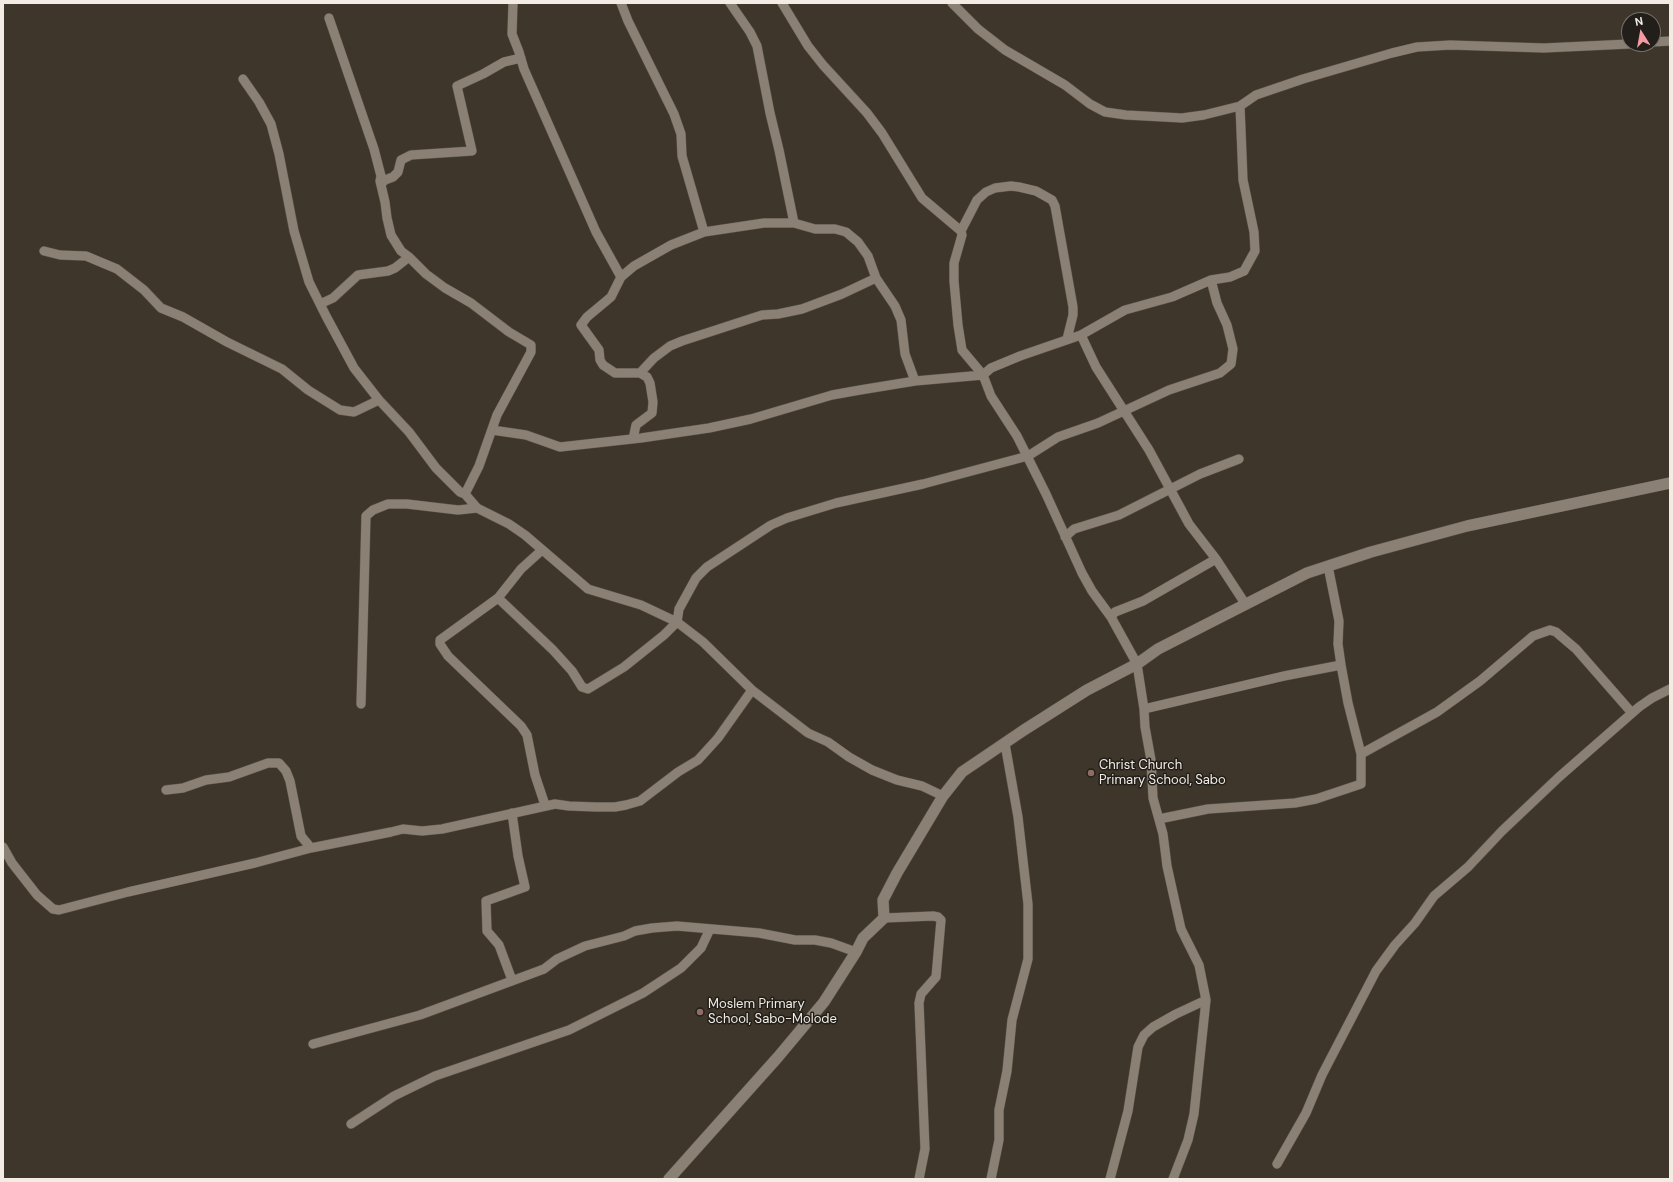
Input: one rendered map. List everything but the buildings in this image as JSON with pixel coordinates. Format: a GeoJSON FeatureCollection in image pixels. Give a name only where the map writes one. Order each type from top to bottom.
{"type":"FeatureCollection","features":[{"type":"Feature","properties":{"kind":"street"},"geometry":{"type":"LineString","coordinates":[[513,3],[512,34],[535,98],[596,232],[622,278]]}},
{"type":"Feature","properties":{"kind":"street"},"geometry":{"type":"LineString","coordinates":[[621,3],[628,21],[674,114],[681,134],[682,156],[704,232]]}},
{"type":"Feature","properties":{"kind":"street"},"geometry":{"type":"LineString","coordinates":[[730,3],[750,32],[757,46],[794,223]]}},
{"type":"Feature","properties":{"kind":"street"},"geometry":{"type":"LineString","coordinates":[[782,3],[812,51],[867,112],[882,133],[922,198],[960,231],[962,235],[954,263],[958,325],[962,350],[983,375],[991,396],[1014,430],[1028,456],[1065,537],[1092,591],[1111,617],[1137,664],[1151,760],[1153,798],[1163,834],[1166,861],[1181,929],[1199,965],[1206,1000],[1194,1114],[1188,1140],[1173,1179]]}},
{"type":"Feature","properties":{"kind":"street"},"geometry":{"type":"LineString","coordinates":[[954,4],[978,29],[1004,50],[1064,85],[1090,104],[1104,112],[1115,114],[1182,118],[1204,115],[1240,106],[1256,95],[1392,53],[1418,47],[1450,45],[1544,48],[1621,44]]}},
{"type":"Feature","properties":{"kind":"street"},"geometry":{"type":"LineString","coordinates":[[329,18],[374,149],[391,235],[401,252],[410,257],[426,274],[470,303],[509,332],[531,345],[531,352],[497,415],[479,466],[465,494]]}},
{"type":"Feature","properties":{"kind":"street"},"geometry":{"type":"LineString","coordinates":[[382,184],[385,180],[393,177],[398,172],[401,160],[411,155],[472,150],[457,86],[504,62],[521,58]]}},
{"type":"Feature","properties":{"kind":"street"},"geometry":{"type":"LineString","coordinates":[[243,79],[259,102],[271,124],[279,154],[294,231],[309,282],[334,333],[354,368],[379,400],[409,432],[436,468],[460,492],[465,494],[477,508],[509,524],[525,535],[588,589],[641,605],[677,622],[703,642],[752,690],[808,733],[828,742],[849,757],[872,770],[897,780],[922,786],[943,796]]}},
{"type":"Feature","properties":{"kind":"street"},"geometry":{"type":"LineString","coordinates":[[492,430],[526,435],[560,447],[633,439],[709,428],[751,419],[832,395],[915,381],[983,375],[991,368],[1081,335],[1125,310],[1172,297],[1211,280],[1230,277],[1244,271],[1255,251],[1254,232],[1243,180],[1240,106]]}},
{"type":"Feature","properties":{"kind":"street"},"geometry":{"type":"LineString","coordinates":[[960,231],[977,200],[986,192],[995,188],[1011,186],[1036,192],[1052,200],[1055,206],[1073,307],[1073,315],[1067,339]]}},
{"type":"Feature","properties":{"kind":"street"},"geometry":{"type":"LineString","coordinates":[[633,439],[636,425],[652,413],[653,402],[650,383],[647,377],[640,373],[615,373],[603,365],[600,360],[599,350],[582,326],[587,317],[611,296],[622,278],[634,266],[660,251],[704,232],[764,223],[794,223],[815,229],[835,229],[846,232],[858,242],[868,256],[876,278],[895,306],[901,320],[905,354],[915,381]]}},
{"type":"Feature","properties":{"kind":"street"},"geometry":{"type":"LineString","coordinates":[[44,251],[60,256],[86,256],[117,269],[144,290],[161,308],[282,369],[308,390],[340,410],[354,412],[379,400]]}},
{"type":"Feature","properties":{"kind":"street"},"geometry":{"type":"LineString","coordinates":[[320,304],[333,298],[358,275],[367,272],[388,271],[395,268],[410,257]]}},
{"type":"Feature","properties":{"kind":"street"},"geometry":{"type":"LineString","coordinates":[[640,373],[654,358],[670,346],[682,340],[762,315],[802,309],[824,302],[876,278]]}},
{"type":"Feature","properties":{"kind":"street"},"geometry":{"type":"LineString","coordinates":[[498,598],[553,650],[572,671],[582,688],[585,689],[592,687],[624,667],[664,635],[677,622],[679,609],[696,578],[706,567],[772,525],[787,518],[830,505],[909,488],[1028,456],[1058,437],[1098,424],[1140,402],[1169,390],[1220,374],[1231,364],[1234,350],[1227,325],[1217,303],[1211,280]]}},
{"type":"Feature","properties":{"kind":"street"},"geometry":{"type":"LineString","coordinates":[[1081,335],[1096,367],[1149,450],[1189,524],[1216,559],[1246,605]]}},
{"type":"Feature","properties":{"kind":"street"},"geometry":{"type":"LineString","coordinates":[[1065,537],[1074,529],[1119,514],[1200,474],[1239,459]]}},
{"type":"Feature","properties":{"kind":"street"},"geometry":{"type":"LineString","coordinates":[[884,918],[883,900],[897,873],[943,796],[962,772],[1058,708],[1137,664],[1158,649],[1307,573],[1328,566],[1467,526],[1670,483]]}},
{"type":"Feature","properties":{"kind":"street"},"geometry":{"type":"LineString","coordinates":[[361,704],[366,516],[374,510],[388,504],[407,504],[458,510],[477,508]]}},
{"type":"Feature","properties":{"kind":"street"},"geometry":{"type":"LineString","coordinates":[[542,550],[521,569],[498,598],[440,640],[440,644],[448,656],[521,726],[528,735],[535,775],[545,805]]}},
{"type":"Feature","properties":{"kind":"street"},"geometry":{"type":"LineString","coordinates":[[1111,617],[1115,612],[1143,600],[1216,559]]}},
{"type":"Feature","properties":{"kind":"street"},"geometry":{"type":"LineString","coordinates":[[1159,818],[1208,810],[1295,803],[1329,795],[1361,784],[1361,754],[1348,703],[1341,665],[1338,644],[1339,621],[1328,566]]}},
{"type":"Feature","properties":{"kind":"street"},"geometry":{"type":"LineString","coordinates":[[1361,754],[1437,712],[1480,681],[1533,636],[1550,630],[1556,632],[1576,649],[1632,713]]}},
{"type":"Feature","properties":{"kind":"street"},"geometry":{"type":"LineString","coordinates":[[1144,709],[1284,676],[1341,665]]}},
{"type":"Feature","properties":{"kind":"street"},"geometry":{"type":"LineString","coordinates":[[1277,1164],[1306,1114],[1322,1075],[1376,971],[1395,945],[1415,923],[1434,896],[1468,868],[1502,831],[1559,777],[1632,713],[1652,698],[1670,689]]}},
{"type":"Feature","properties":{"kind":"street"},"geometry":{"type":"LineString","coordinates":[[3,846],[12,863],[37,895],[53,910],[59,910],[311,848],[403,829],[422,831],[442,829],[554,804],[569,806],[615,807],[640,801],[678,772],[698,760],[718,738],[752,690]]}},
{"type":"Feature","properties":{"kind":"street"},"geometry":{"type":"LineString","coordinates":[[991,1179],[999,1140],[999,1110],[1008,1072],[1012,1020],[1028,959],[1028,904],[1018,817],[1005,744]]}},
{"type":"Feature","properties":{"kind":"street"},"geometry":{"type":"LineString","coordinates":[[166,790],[183,788],[206,780],[229,777],[268,763],[279,763],[286,771],[290,781],[301,836],[311,848]]}},
{"type":"Feature","properties":{"kind":"street"},"geometry":{"type":"LineString","coordinates":[[512,813],[518,856],[525,887],[486,901],[487,931],[499,945],[512,980]]}},
{"type":"Feature","properties":{"kind":"street"},"geometry":{"type":"LineString","coordinates":[[669,1179],[804,1027],[824,1002],[856,952],[863,938],[884,918],[933,916],[938,917],[941,920],[936,977],[921,994],[919,1003],[925,1149],[919,1179]]}},
{"type":"Feature","properties":{"kind":"street"},"geometry":{"type":"LineString","coordinates":[[313,1044],[420,1015],[544,969],[557,959],[586,946],[624,936],[635,931],[665,926],[710,928],[759,933],[795,940],[815,940],[831,943],[856,952]]}},
{"type":"Feature","properties":{"kind":"street"},"geometry":{"type":"LineString","coordinates":[[351,1124],[394,1096],[435,1076],[569,1030],[643,993],[681,968],[701,948],[710,928]]}},
{"type":"Feature","properties":{"kind":"street"},"geometry":{"type":"LineString","coordinates":[[1110,1179],[1128,1111],[1138,1047],[1144,1035],[1153,1027],[1176,1014],[1206,1000]]}},
{"type":"Feature","properties":{"kind":"place","name":"Christ Church Primary School, Sabo"},"geometry":{"type":"Point","coordinates":[1091,773]}},
{"type":"Feature","properties":{"kind":"place","name":"Moslem Primary School, Sabo-Molode"},"geometry":{"type":"Point","coordinates":[700,1012]}}]}
